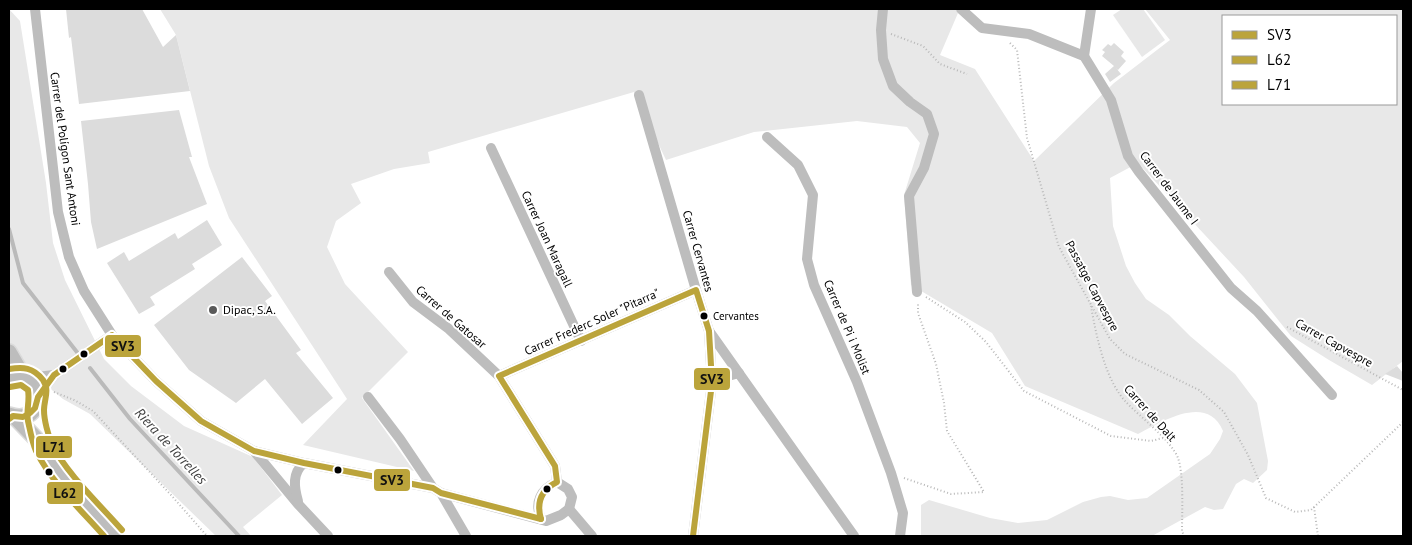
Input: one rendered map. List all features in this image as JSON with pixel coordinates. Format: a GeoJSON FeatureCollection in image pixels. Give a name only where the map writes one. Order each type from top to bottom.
{"type":"FeatureCollection","features":[{"type":"Feature","properties":{"kind":"main road"},"geometry":{"type":"LineString","coordinates":[[9,352],[20,377],[36,386],[39,398],[43,446]]}},
{"type":"Feature","properties":{"kind":"main road"},"geometry":{"type":"LineString","coordinates":[[12,416],[26,415],[39,398]]}},
{"type":"Feature","properties":{"kind":"main road"},"geometry":{"type":"LineString","coordinates":[[12,416],[43,446],[56,468],[115,536]]}},
{"type":"Feature","properties":{"kind":"street","name":"Carrer del Polígon Sant Antoni"},"geometry":{"type":"LineString","coordinates":[[34,9],[58,212],[69,257],[84,291],[112,335],[156,381],[201,421],[254,451]]}},
{"type":"Feature","properties":{"kind":"street"},"geometry":{"type":"LineString","coordinates":[[883,9],[881,30],[883,59],[893,86],[910,102],[927,114],[934,134],[924,168],[909,196],[917,292]]}},
{"type":"Feature","properties":{"kind":"street"},"geometry":{"type":"LineString","coordinates":[[961,9],[982,28],[1029,34],[1084,56],[1091,9]]}},
{"type":"Feature","properties":{"kind":"street","name":"Carrer de Jaume I"},"geometry":{"type":"LineString","coordinates":[[1084,56],[1111,100],[1128,156],[1139,172],[1231,288],[1257,311],[1332,395]]}},
{"type":"Feature","properties":{"kind":"street","name":"Carrer Cervantes"},"geometry":{"type":"LineString","coordinates":[[639,95],[709,331],[712,384],[693,536]]}},
{"type":"Feature","properties":{"kind":"street","name":"Carrer de Pi i Molist"},"geometry":{"type":"LineString","coordinates":[[767,137],[798,165],[813,195],[807,259],[812,276],[857,382],[891,473],[903,513],[900,536]]}},
{"type":"Feature","properties":{"kind":"street","name":"Carrer Joan Maragall"},"geometry":{"type":"LineString","coordinates":[[491,148],[581,341]]}},
{"type":"Feature","properties":{"kind":"street","name":"Carrer de Gatosar"},"geometry":{"type":"LineString","coordinates":[[389,272],[413,302],[449,329],[499,376],[555,466],[557,482],[568,489],[572,497],[569,509],[592,536]]}},
{"type":"Feature","properties":{"kind":"street","name":"Carrer Frederc Soler \"Pitarra\""},"geometry":{"type":"LineString","coordinates":[[499,376],[696,290]]}},
{"type":"Feature","properties":{"kind":"street"},"geometry":{"type":"LineString","coordinates":[[709,331],[854,536]]}},
{"type":"Feature","properties":{"kind":"street"},"geometry":{"type":"LineString","coordinates":[[39,398],[54,375],[112,335]]}},
{"type":"Feature","properties":{"kind":"street"},"geometry":{"type":"LineString","coordinates":[[712,384],[720,378],[739,373]]}},
{"type":"Feature","properties":{"kind":"street"},"geometry":{"type":"LineString","coordinates":[[20,377],[54,375]]}},
{"type":"Feature","properties":{"kind":"street"},"geometry":{"type":"LineString","coordinates":[[368,397],[437,491],[466,536]]}},
{"type":"Feature","properties":{"kind":"street"},"geometry":{"type":"LineString","coordinates":[[254,451],[304,464],[437,491],[546,521],[561,515],[569,509]]}},
{"type":"Feature","properties":{"kind":"street"},"geometry":{"type":"LineString","coordinates":[[254,451],[298,504],[328,536]]}},
{"type":"Feature","properties":{"kind":"street"},"geometry":{"type":"LineString","coordinates":[[298,504],[294,485],[299,468],[304,464]]}},
{"type":"Feature","properties":{"kind":"street"},"geometry":{"type":"LineString","coordinates":[[541,519],[537,510],[539,500],[546,487],[557,482]]}},
{"type":"Feature","properties":{"kind":"path","name":"Passatge Capvespre"},"geometry":{"type":"LineString","coordinates":[[993,29],[1017,50],[1027,138],[1059,247],[1110,339],[1125,354],[1199,390],[1224,412],[1248,455],[1266,498],[1295,512],[1311,510],[1314,507]]}},
{"type":"Feature","properties":{"kind":"path"},"geometry":{"type":"LineString","coordinates":[[881,30],[922,46],[940,64],[967,74]]}},
{"type":"Feature","properties":{"kind":"path"},"geometry":{"type":"LineString","coordinates":[[917,292],[965,322],[986,342],[1024,391],[1111,436],[1151,441],[1163,438]]}},
{"type":"Feature","properties":{"kind":"path"},"geometry":{"type":"LineString","coordinates":[[891,473],[951,494],[984,492],[947,431],[944,403],[936,364],[918,312],[917,292]]}},
{"type":"Feature","properties":{"kind":"path","name":"Carrer de Dalt"},"geometry":{"type":"LineString","coordinates":[[1091,304],[1097,339],[1114,387],[1124,401],[1163,438],[1178,458],[1181,478],[1182,531],[1184,536]]}},
{"type":"Feature","properties":{"kind":"path","name":"Carrer Capvespre"},"geometry":{"type":"LineString","coordinates":[[1282,324],[1403,390]]}},
{"type":"Feature","properties":{"kind":"path"},"geometry":{"type":"LineString","coordinates":[[39,398],[74,400],[93,411],[171,494],[207,536]]}},
{"type":"Feature","properties":{"kind":"path"},"geometry":{"type":"LineString","coordinates":[[1318,536],[1314,507],[1403,422]]}},
{"type":"Feature","properties":{"kind":"shaded area"},"geometry":{"type":"Polygon","coordinates":[[[9,9],[20,21],[46,183],[53,243],[65,280],[104,359],[131,386],[184,426],[253,457],[282,495],[243,527],[251,536],[216,536],[90,414],[63,399],[42,382],[29,367],[9,366],[9,9]]]}},
{"type":"Feature","properties":{"kind":"shaded area"},"geometry":{"type":"Polygon","coordinates":[[[160,9],[955,9],[958,13],[940,55],[975,69],[1034,161],[1114,83],[1170,40],[1145,9],[1403,9],[1403,361],[1372,385],[1291,336],[1244,277],[1138,163],[1110,178],[1113,226],[1126,266],[1146,299],[1169,315],[1190,336],[1235,374],[1257,403],[1268,461],[1267,470],[1253,483],[1244,479],[1236,484],[1223,509],[1214,510],[1205,507],[1152,536],[921,536],[921,505],[929,500],[990,518],[1018,523],[1047,520],[1083,502],[1101,497],[1110,496],[1128,500],[1147,498],[1210,454],[1223,431],[1216,420],[1206,414],[1195,412],[1171,418],[1138,434],[1025,386],[992,333],[911,285],[904,195],[920,143],[907,127],[857,121],[754,132],[666,160],[634,92],[428,152],[430,163],[394,169],[351,184],[361,203],[336,221],[327,247],[345,284],[408,352],[362,398],[414,471],[303,445],[347,399],[229,218],[209,166],[176,35],[160,9]]]}},
{"type":"Feature","properties":{"kind":"shaded area"},"geometry":{"type":"Polygon","coordinates":[[[1122,9],[1143,9],[1165,40],[1142,57],[1113,15],[1122,9]]]}},
{"type":"Feature","properties":{"kind":"building"},"geometry":{"type":"Polygon","coordinates":[[[66,9],[142,9],[163,47],[176,35],[190,91],[79,104],[66,9]]]}},
{"type":"Feature","properties":{"kind":"building"},"geometry":{"type":"Polygon","coordinates":[[[1114,43],[1124,52],[1121,56],[1126,61],[1118,70],[1116,68],[1121,74],[1110,82],[1105,74],[1114,66],[1102,56],[1105,52],[1102,50],[1108,44],[1111,46],[1114,43]]]}},
{"type":"Feature","properties":{"kind":"building"},"geometry":{"type":"Polygon","coordinates":[[[179,110],[192,157],[189,157],[207,204],[97,249],[91,222],[81,121],[179,110]]]}},
{"type":"Feature","properties":{"kind":"building"},"geometry":{"type":"Polygon","coordinates":[[[207,220],[222,245],[192,264],[195,269],[150,297],[155,305],[139,314],[107,263],[124,252],[129,261],[175,233],[178,239],[207,220]]]}},
{"type":"Feature","properties":{"kind":"building"},"geometry":{"type":"Polygon","coordinates":[[[242,257],[272,296],[265,301],[301,350],[296,353],[333,398],[302,424],[265,379],[236,403],[189,370],[154,325],[242,257]]]}},
{"type":"Feature","properties":{"kind":"building"},"geometry":{"type":"Polygon","coordinates":[[[1397,366],[1403,373],[1403,381],[1385,374],[1397,366]]]}},
{"type":"Feature","properties":{"kind":"waterway","name":"Riera de Torrelles"},"geometry":{"type":"LineString","coordinates":[[9,229],[23,283],[80,356]]}},
{"type":"Feature","properties":{"kind":"waterway","name":"Riera de Torrelles"},"geometry":{"type":"LineString","coordinates":[[90,368],[130,419],[239,536]]}},
{"type":"Feature","properties":{"kind":"transit line","name":"SV3"},"geometry":{"type":"LineString","coordinates":[[541,519],[539,507],[541,497],[547,489],[557,482],[555,466],[499,376],[696,290],[709,331],[712,383],[693,536]]}},
{"type":"Feature","properties":{"kind":"transit line","name":"SV3"},"geometry":{"type":"LineString","coordinates":[[9,419],[13,416],[23,417],[30,413],[35,408],[38,397],[54,375],[112,335],[156,381],[201,421],[254,451],[304,463],[433,488],[441,493],[541,519]]}},
{"type":"Feature","properties":{"kind":"transit line","name":"L71"},"geometry":{"type":"LineString","coordinates":[[9,369],[32,370],[43,380],[46,388],[45,418],[52,444],[65,466],[122,530]]}},
{"type":"Feature","properties":{"kind":"transit line","name":"L62"},"geometry":{"type":"LineString","coordinates":[[10,387],[21,385],[28,390],[28,421],[36,451],[58,485],[104,536]]}},
{"type":"Feature","properties":{"kind":"place","name":"Dipac, S.A."},"geometry":{"type":"Point","coordinates":[213,310]}},
{"type":"Feature","properties":{"kind":"place","name":"Cervantes"},"geometry":{"type":"Point","coordinates":[704,316]}}]}
